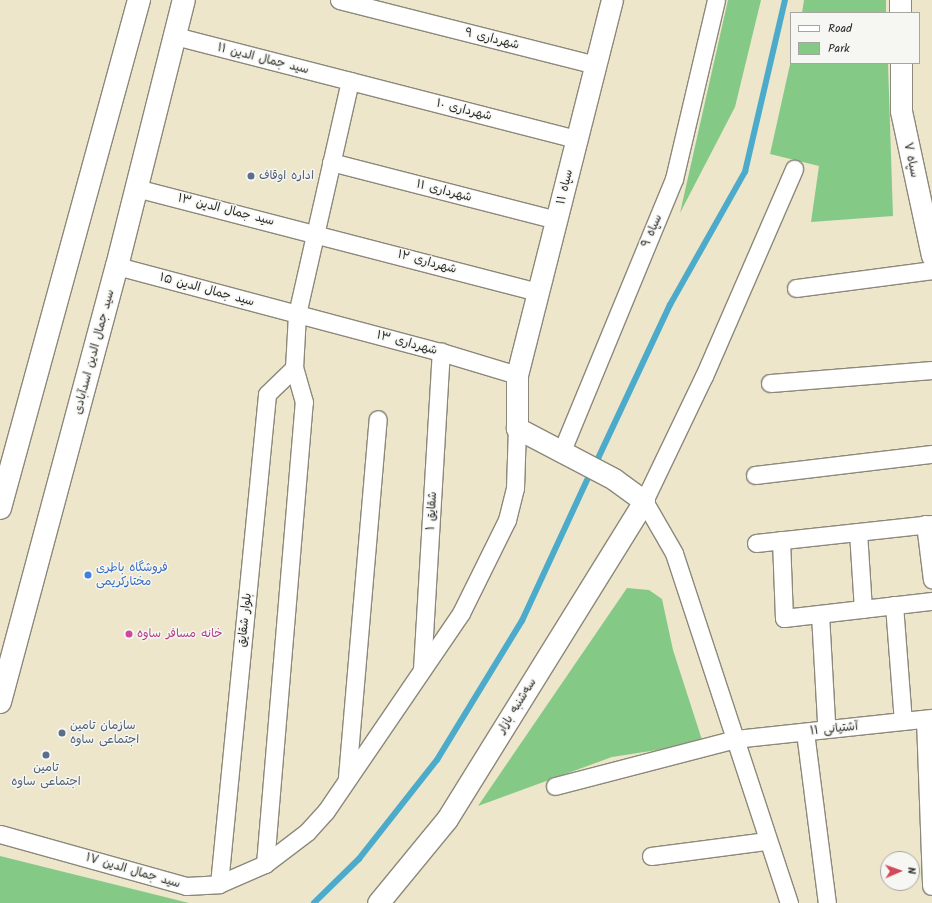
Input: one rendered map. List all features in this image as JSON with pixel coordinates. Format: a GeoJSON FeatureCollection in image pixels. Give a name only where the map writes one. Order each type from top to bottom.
{"type":"FeatureCollection","features":[{"type":"Feature","properties":{"kind":"main road"},"geometry":{"type":"LineString","coordinates":[[0,508],[3,487],[139,0]]}},
{"type":"Feature","properties":{"kind":"main road","name":"سید جمال الدین اسدآبادی"},"geometry":{"type":"LineString","coordinates":[[0,702],[116,266],[184,0]]}},
{"type":"Feature","properties":{"kind":"street","name":"شهرداری ۹"},"geometry":{"type":"LineString","coordinates":[[339,0],[596,65]]}},
{"type":"Feature","properties":{"kind":"street","name":"سپاه ۱۱"},"geometry":{"type":"LineString","coordinates":[[517,428],[517,375],[612,0]]}},
{"type":"Feature","properties":{"kind":"street","name":"سپاه ۹"},"geometry":{"type":"LineString","coordinates":[[566,455],[674,179],[716,0]]}},
{"type":"Feature","properties":{"kind":"street"},"geometry":{"type":"LineString","coordinates":[[900,0],[900,12]]}},
{"type":"Feature","properties":{"kind":"street","name":"سید جمال الدین ۱۱"},"geometry":{"type":"LineString","coordinates":[[175,36],[350,81]]}},
{"type":"Feature","properties":{"kind":"street","name":"سپاه ۷"},"geometry":{"type":"LineString","coordinates":[[900,64],[901,111],[932,256]]}},
{"type":"Feature","properties":{"kind":"street"},"geometry":{"type":"LineString","coordinates":[[265,864],[304,402],[294,368],[297,314],[350,81]]}},
{"type":"Feature","properties":{"kind":"street","name":"شهرداری ۱۰"},"geometry":{"type":"LineString","coordinates":[[350,81],[577,139]]}},
{"type":"Feature","properties":{"kind":"street","name":"شهرداری ۱۱"},"geometry":{"type":"LineString","coordinates":[[331,162],[556,220]]}},
{"type":"Feature","properties":{"kind":"street"},"geometry":{"type":"LineString","coordinates":[[644,501],[704,376],[794,169]]}},
{"type":"Feature","properties":{"kind":"street","name":"سید جمال الدین ۱۳"},"geometry":{"type":"LineString","coordinates":[[136,188],[315,233]]}},
{"type":"Feature","properties":{"kind":"street","name":"شهرداری ۱۲"},"geometry":{"type":"LineString","coordinates":[[315,233],[538,292]]}},
{"type":"Feature","properties":{"kind":"street","name":"سید جمال الدین ۱۵"},"geometry":{"type":"LineString","coordinates":[[116,266],[297,314]]}},
{"type":"Feature","properties":{"kind":"street"},"geometry":{"type":"LineString","coordinates":[[796,288],[932,270]]}},
{"type":"Feature","properties":{"kind":"street","name":"شهرداری ۱۳"},"geometry":{"type":"LineString","coordinates":[[297,314],[441,352],[517,375]]}},
{"type":"Feature","properties":{"kind":"street","name":"شقایق ۱"},"geometry":{"type":"LineString","coordinates":[[422,669],[441,352]]}},
{"type":"Feature","properties":{"kind":"street","name":"بلوار شقایق"},"geometry":{"type":"LineString","coordinates":[[219,884],[267,394],[294,368]]}},
{"type":"Feature","properties":{"kind":"street"},"geometry":{"type":"LineString","coordinates":[[770,383],[932,370]]}},
{"type":"Feature","properties":{"kind":"street"},"geometry":{"type":"LineString","coordinates":[[347,780],[378,419]]}},
{"type":"Feature","properties":{"kind":"street"},"geometry":{"type":"LineString","coordinates":[[517,428],[614,479],[644,501],[674,553],[789,903]]}},
{"type":"Feature","properties":{"kind":"street","name":"سید جمال الدین ۱۷"},"geometry":{"type":"LineString","coordinates":[[0,834],[186,886],[219,884],[265,864],[307,832],[326,811],[461,613],[507,520],[514,488],[517,428]]}},
{"type":"Feature","properties":{"kind":"street"},"geometry":{"type":"LineString","coordinates":[[755,475],[932,454]]}},
{"type":"Feature","properties":{"kind":"street","name":"سه‌شنبه بازار"},"geometry":{"type":"LineString","coordinates":[[378,903],[447,819],[644,501]]}},
{"type":"Feature","properties":{"kind":"street"},"geometry":{"type":"LineString","coordinates":[[756,543],[929,524],[932,580]]}},
{"type":"Feature","properties":{"kind":"street"},"geometry":{"type":"LineString","coordinates":[[858,532],[863,609]]}},
{"type":"Feature","properties":{"kind":"street"},"geometry":{"type":"LineString","coordinates":[[781,540],[784,618],[932,601]]}},
{"type":"Feature","properties":{"kind":"street"},"geometry":{"type":"LineString","coordinates":[[894,605],[903,721]]}},
{"type":"Feature","properties":{"kind":"street"},"geometry":{"type":"LineString","coordinates":[[820,614],[826,723]]}},
{"type":"Feature","properties":{"kind":"street"},"geometry":{"type":"LineString","coordinates":[[928,718],[931,886]]}},
{"type":"Feature","properties":{"kind":"street","name":"آشتیانی ۱۱"},"geometry":{"type":"LineString","coordinates":[[556,786],[736,739],[928,718]]}},
{"type":"Feature","properties":{"kind":"street"},"geometry":{"type":"LineString","coordinates":[[805,732],[827,903]]}},
{"type":"Feature","properties":{"kind":"street"},"geometry":{"type":"LineString","coordinates":[[651,856],[768,841]]}},
{"type":"Feature","properties":{"kind":"green space"},"geometry":{"type":"Polygon","coordinates":[[[728,0],[761,0],[735,107],[680,213],[728,0]]]}},
{"type":"Feature","properties":{"kind":"green space"},"geometry":{"type":"Polygon","coordinates":[[[804,0],[886,0],[886,12],[802,12],[804,0]]]}},
{"type":"Feature","properties":{"kind":"green space"},"geometry":{"type":"Polygon","coordinates":[[[790,64],[888,64],[893,216],[811,222],[819,166],[770,154],[790,64]]]}},
{"type":"Feature","properties":{"kind":"green space"},"geometry":{"type":"Polygon","coordinates":[[[627,588],[649,590],[662,599],[673,650],[703,743],[612,757],[478,806],[627,588]]]}},
{"type":"Feature","properties":{"kind":"green space"},"geometry":{"type":"Polygon","coordinates":[[[0,856],[189,903],[0,903],[0,856]]]}},
{"type":"Feature","properties":{"kind":"waterway"},"geometry":{"type":"LineString","coordinates":[[595,465],[670,305],[745,172],[785,0]]}},
{"type":"Feature","properties":{"kind":"waterway"},"geometry":{"type":"LineString","coordinates":[[314,903],[359,859],[437,760],[522,621],[591,472]]}},
{"type":"Feature","properties":{"kind":"place","name":"اداره اوقاف"},"geometry":{"type":"Point","coordinates":[251,176]}},
{"type":"Feature","properties":{"kind":"place","name":"فروشگاه باطری مختارکریمی"},"geometry":{"type":"Point","coordinates":[88,575]}},
{"type":"Feature","properties":{"kind":"place","name":"خانه مسافر ساوه"},"geometry":{"type":"Point","coordinates":[129,634]}},
{"type":"Feature","properties":{"kind":"place","name":"سازمان تامین اجتماعی ساوه"},"geometry":{"type":"Point","coordinates":[62,733]}},
{"type":"Feature","properties":{"kind":"place","name":"تامین اجتماعی ساوه"},"geometry":{"type":"Point","coordinates":[46,755]}}]}
